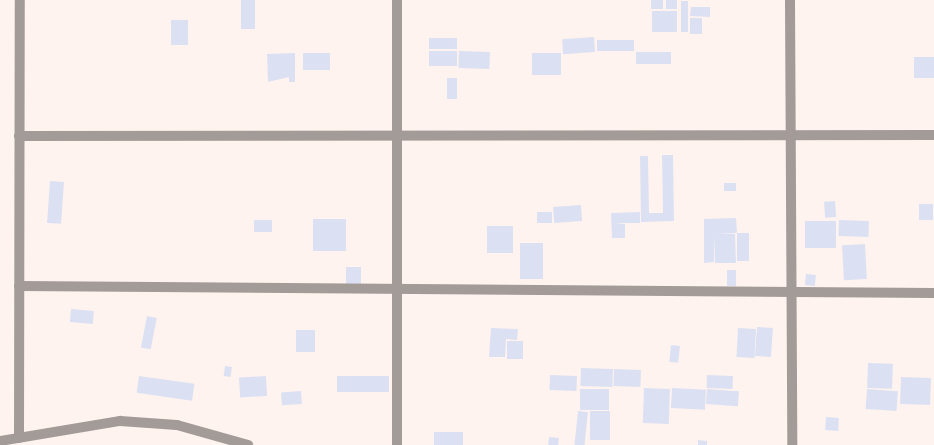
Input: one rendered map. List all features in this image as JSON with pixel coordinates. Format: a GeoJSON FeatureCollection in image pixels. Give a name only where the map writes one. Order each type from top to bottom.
{"type":"FeatureCollection","features":[{"type":"Feature","properties":{"kind":"street"},"geometry":{"type":"LineString","coordinates":[[18,438],[20,0]]}},
{"type":"Feature","properties":{"kind":"street"},"geometry":{"type":"LineString","coordinates":[[397,0],[397,445]]}},
{"type":"Feature","properties":{"kind":"street"},"geometry":{"type":"LineString","coordinates":[[790,0],[792,445]]}},
{"type":"Feature","properties":{"kind":"street"},"geometry":{"type":"LineString","coordinates":[[19,136],[934,135]]}},
{"type":"Feature","properties":{"kind":"street"},"geometry":{"type":"LineString","coordinates":[[19,286],[934,293]]}},
{"type":"Feature","properties":{"kind":"street"},"geometry":{"type":"LineString","coordinates":[[0,441],[120,421],[178,425],[248,445]]}},
{"type":"Feature","properties":{"kind":"building"},"geometry":{"type":"Polygon","coordinates":[[[241,0],[255,0],[255,29],[241,29],[241,0]]]}},
{"type":"Feature","properties":{"kind":"building"},"geometry":{"type":"Polygon","coordinates":[[[651,0],[663,0],[663,9],[651,9],[651,0]]]}},
{"type":"Feature","properties":{"kind":"building"},"geometry":{"type":"Polygon","coordinates":[[[666,0],[677,0],[677,9],[666,9],[666,0]]]}},
{"type":"Feature","properties":{"kind":"building"},"geometry":{"type":"Polygon","coordinates":[[[681,1],[688,1],[688,32],[681,32],[681,1]]]}},
{"type":"Feature","properties":{"kind":"building"},"geometry":{"type":"Polygon","coordinates":[[[691,7],[710,7],[710,17],[690,16],[691,7]]]}},
{"type":"Feature","properties":{"kind":"building"},"geometry":{"type":"Polygon","coordinates":[[[652,11],[677,11],[677,32],[652,32],[652,11]]]}},
{"type":"Feature","properties":{"kind":"building"},"geometry":{"type":"Polygon","coordinates":[[[690,18],[702,18],[702,34],[690,34],[690,18]]]}},
{"type":"Feature","properties":{"kind":"building"},"geometry":{"type":"Polygon","coordinates":[[[171,20],[188,20],[188,45],[171,45],[171,20]]]}},
{"type":"Feature","properties":{"kind":"building"},"geometry":{"type":"Polygon","coordinates":[[[594,37],[595,52],[563,54],[562,39],[594,37]]]}},
{"type":"Feature","properties":{"kind":"building"},"geometry":{"type":"Polygon","coordinates":[[[429,38],[457,38],[457,49],[429,49],[429,38]]]}},
{"type":"Feature","properties":{"kind":"building"},"geometry":{"type":"Polygon","coordinates":[[[597,40],[634,40],[634,51],[597,51],[597,40]]]}},
{"type":"Feature","properties":{"kind":"building"},"geometry":{"type":"Polygon","coordinates":[[[429,51],[457,51],[457,66],[429,66],[429,51]]]}},
{"type":"Feature","properties":{"kind":"building"},"geometry":{"type":"Polygon","coordinates":[[[459,51],[490,52],[489,69],[458,68],[459,51]]]}},
{"type":"Feature","properties":{"kind":"building"},"geometry":{"type":"Polygon","coordinates":[[[636,52],[671,52],[671,64],[636,64],[636,52]]]}},
{"type":"Feature","properties":{"kind":"building"},"geometry":{"type":"Polygon","coordinates":[[[295,53],[295,82],[289,82],[289,77],[268,82],[267,54],[295,53]]]}},
{"type":"Feature","properties":{"kind":"building"},"geometry":{"type":"Polygon","coordinates":[[[303,53],[330,53],[330,70],[303,70],[303,53]]]}},
{"type":"Feature","properties":{"kind":"building"},"geometry":{"type":"Polygon","coordinates":[[[532,53],[561,53],[561,75],[532,75],[532,53]]]}},
{"type":"Feature","properties":{"kind":"building"},"geometry":{"type":"Polygon","coordinates":[[[914,57],[934,57],[934,78],[914,78],[914,57]]]}},
{"type":"Feature","properties":{"kind":"building"},"geometry":{"type":"Polygon","coordinates":[[[447,78],[457,78],[457,99],[447,99],[447,78]]]}},
{"type":"Feature","properties":{"kind":"building"},"geometry":{"type":"Polygon","coordinates":[[[662,155],[673,155],[674,221],[641,222],[640,156],[648,156],[649,213],[663,213],[662,155]]]}},
{"type":"Feature","properties":{"kind":"building"},"geometry":{"type":"Polygon","coordinates":[[[50,181],[64,182],[61,224],[47,223],[50,181]]]}},
{"type":"Feature","properties":{"kind":"building"},"geometry":{"type":"Polygon","coordinates":[[[724,183],[736,183],[736,191],[724,191],[724,183]]]}},
{"type":"Feature","properties":{"kind":"building"},"geometry":{"type":"Polygon","coordinates":[[[835,201],[836,217],[825,218],[824,202],[835,201]]]}},
{"type":"Feature","properties":{"kind":"building"},"geometry":{"type":"Polygon","coordinates":[[[919,204],[933,204],[933,220],[919,220],[919,204]]]}},
{"type":"Feature","properties":{"kind":"building"},"geometry":{"type":"Polygon","coordinates":[[[581,205],[582,221],[554,223],[553,207],[581,205]]]}},
{"type":"Feature","properties":{"kind":"building"},"geometry":{"type":"Polygon","coordinates":[[[537,212],[552,212],[552,223],[537,223],[537,212]]]}},
{"type":"Feature","properties":{"kind":"building"},"geometry":{"type":"Polygon","coordinates":[[[640,212],[640,223],[615,223],[625,224],[625,238],[612,238],[611,213],[640,212]]]}},
{"type":"Feature","properties":{"kind":"building"},"geometry":{"type":"Polygon","coordinates":[[[736,218],[737,233],[718,234],[735,234],[736,263],[715,263],[715,234],[714,262],[704,263],[704,219],[736,218]]]}},
{"type":"Feature","properties":{"kind":"building"},"geometry":{"type":"Polygon","coordinates":[[[313,219],[346,219],[346,251],[313,251],[313,219]]]}},
{"type":"Feature","properties":{"kind":"building"},"geometry":{"type":"Polygon","coordinates":[[[254,220],[272,220],[272,232],[254,232],[254,220]]]}},
{"type":"Feature","properties":{"kind":"building"},"geometry":{"type":"Polygon","coordinates":[[[839,220],[869,221],[868,237],[838,236],[839,220]]]}},
{"type":"Feature","properties":{"kind":"building"},"geometry":{"type":"Polygon","coordinates":[[[805,221],[836,221],[836,248],[805,248],[805,221]]]}},
{"type":"Feature","properties":{"kind":"building"},"geometry":{"type":"Polygon","coordinates":[[[487,226],[513,226],[513,253],[487,253],[487,226]]]}},
{"type":"Feature","properties":{"kind":"building"},"geometry":{"type":"Polygon","coordinates":[[[737,233],[749,233],[749,261],[737,261],[737,233]]]}},
{"type":"Feature","properties":{"kind":"building"},"geometry":{"type":"Polygon","coordinates":[[[520,243],[543,243],[543,279],[520,279],[520,243]]]}},
{"type":"Feature","properties":{"kind":"building"},"geometry":{"type":"Polygon","coordinates":[[[865,244],[867,279],[844,280],[842,245],[865,244]]]}},
{"type":"Feature","properties":{"kind":"building"},"geometry":{"type":"Polygon","coordinates":[[[346,267],[361,267],[361,287],[346,287],[346,267]]]}},
{"type":"Feature","properties":{"kind":"building"},"geometry":{"type":"Polygon","coordinates":[[[727,270],[736,270],[736,286],[727,286],[727,270]]]}},
{"type":"Feature","properties":{"kind":"building"},"geometry":{"type":"Polygon","coordinates":[[[806,274],[816,275],[815,286],[805,285],[806,274]]]}},
{"type":"Feature","properties":{"kind":"building"},"geometry":{"type":"Polygon","coordinates":[[[71,309],[94,311],[93,324],[70,322],[71,309]]]}},
{"type":"Feature","properties":{"kind":"building"},"geometry":{"type":"Polygon","coordinates":[[[147,316],[157,318],[151,349],[141,347],[147,316]]]}},
{"type":"Feature","properties":{"kind":"building"},"geometry":{"type":"Polygon","coordinates":[[[757,327],[773,328],[771,357],[755,356],[757,327]]]}},
{"type":"Feature","properties":{"kind":"building"},"geometry":{"type":"Polygon","coordinates":[[[491,328],[518,329],[517,340],[506,339],[505,357],[489,357],[491,328]]]}},
{"type":"Feature","properties":{"kind":"building"},"geometry":{"type":"Polygon","coordinates":[[[738,328],[756,329],[754,358],[736,357],[738,328]]]}},
{"type":"Feature","properties":{"kind":"building"},"geometry":{"type":"Polygon","coordinates":[[[296,330],[315,330],[315,352],[296,352],[296,330]]]}},
{"type":"Feature","properties":{"kind":"building"},"geometry":{"type":"Polygon","coordinates":[[[507,341],[523,341],[523,359],[507,359],[507,341]]]}},
{"type":"Feature","properties":{"kind":"building"},"geometry":{"type":"Polygon","coordinates":[[[671,345],[680,346],[678,363],[669,362],[671,345]]]}},
{"type":"Feature","properties":{"kind":"building"},"geometry":{"type":"Polygon","coordinates":[[[868,363],[893,364],[892,389],[867,388],[868,363]]]}},
{"type":"Feature","properties":{"kind":"building"},"geometry":{"type":"Polygon","coordinates":[[[225,366],[232,367],[231,377],[224,376],[225,366]]]}},
{"type":"Feature","properties":{"kind":"building"},"geometry":{"type":"Polygon","coordinates":[[[581,368],[613,369],[612,387],[580,386],[581,368]]]}},
{"type":"Feature","properties":{"kind":"building"},"geometry":{"type":"Polygon","coordinates":[[[614,369],[641,370],[640,387],[613,386],[614,369]]]}},
{"type":"Feature","properties":{"kind":"building"},"geometry":{"type":"Polygon","coordinates":[[[550,375],[577,376],[576,391],[549,390],[550,375]]]}},
{"type":"Feature","properties":{"kind":"building"},"geometry":{"type":"Polygon","coordinates":[[[707,375],[733,376],[733,389],[707,388],[707,375]]]}},
{"type":"Feature","properties":{"kind":"building"},"geometry":{"type":"Polygon","coordinates":[[[139,376],[194,384],[192,401],[137,393],[139,376]]]}},
{"type":"Feature","properties":{"kind":"building"},"geometry":{"type":"Polygon","coordinates":[[[266,376],[267,396],[240,397],[239,377],[266,376]]]}},
{"type":"Feature","properties":{"kind":"building"},"geometry":{"type":"Polygon","coordinates":[[[337,376],[389,376],[389,392],[337,392],[337,376]]]}},
{"type":"Feature","properties":{"kind":"building"},"geometry":{"type":"Polygon","coordinates":[[[901,377],[931,378],[930,405],[900,404],[901,377]]]}},
{"type":"Feature","properties":{"kind":"building"},"geometry":{"type":"Polygon","coordinates":[[[644,388],[670,389],[669,424],[643,423],[644,388]]]}},
{"type":"Feature","properties":{"kind":"building"},"geometry":{"type":"Polygon","coordinates":[[[672,388],[706,390],[705,410],[671,408],[672,388]]]}},
{"type":"Feature","properties":{"kind":"building"},"geometry":{"type":"Polygon","coordinates":[[[580,389],[609,389],[609,410],[580,410],[580,389]]]}},
{"type":"Feature","properties":{"kind":"building"},"geometry":{"type":"Polygon","coordinates":[[[707,389],[739,391],[738,406],[706,404],[707,389]]]}},
{"type":"Feature","properties":{"kind":"building"},"geometry":{"type":"Polygon","coordinates":[[[867,389],[898,391],[897,411],[866,409],[867,389]]]}},
{"type":"Feature","properties":{"kind":"building"},"geometry":{"type":"Polygon","coordinates":[[[301,391],[302,404],[282,405],[281,392],[301,391]]]}},
{"type":"Feature","properties":{"kind":"building"},"geometry":{"type":"Polygon","coordinates":[[[578,411],[588,412],[584,445],[574,445],[578,411]]]}},
{"type":"Feature","properties":{"kind":"building"},"geometry":{"type":"Polygon","coordinates":[[[590,411],[610,411],[610,440],[590,440],[590,411]]]}},
{"type":"Feature","properties":{"kind":"building"},"geometry":{"type":"Polygon","coordinates":[[[826,417],[839,418],[838,431],[825,430],[826,417]]]}},
{"type":"Feature","properties":{"kind":"building"},"geometry":{"type":"Polygon","coordinates":[[[434,432],[463,432],[463,445],[434,445],[434,432]]]}},
{"type":"Feature","properties":{"kind":"building"},"geometry":{"type":"Polygon","coordinates":[[[549,437],[559,438],[558,445],[548,445],[549,437]]]}},
{"type":"Feature","properties":{"kind":"building"},"geometry":{"type":"Polygon","coordinates":[[[698,440],[707,441],[707,445],[698,445],[698,440]]]}}]}
